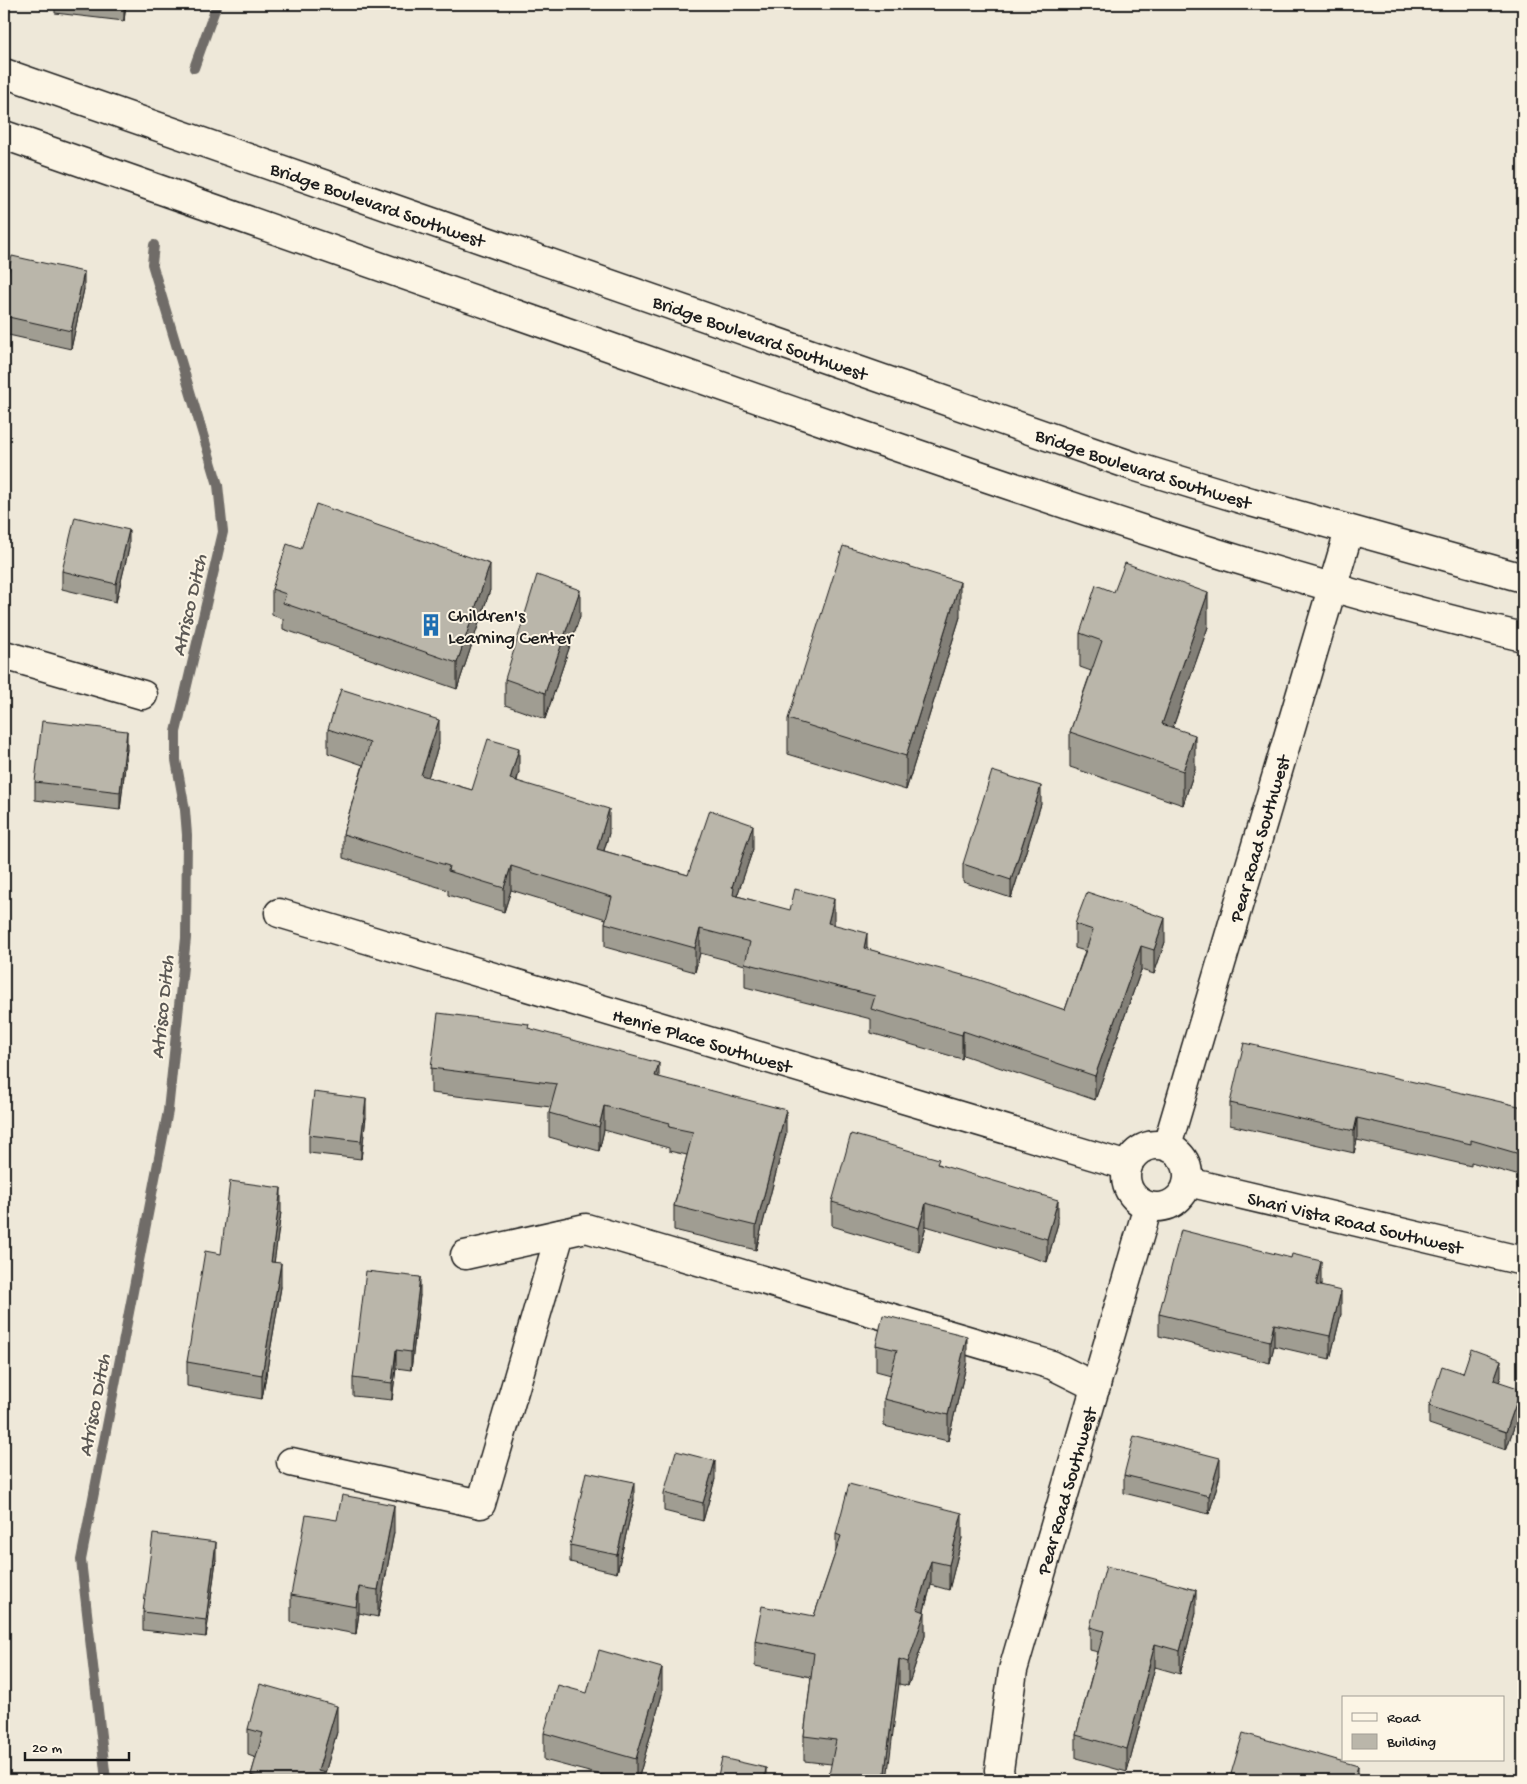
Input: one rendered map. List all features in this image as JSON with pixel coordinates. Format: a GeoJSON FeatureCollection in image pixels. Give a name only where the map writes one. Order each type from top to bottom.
{"type":"FeatureCollection","features":[{"type":"Feature","properties":{"kind":"main road","name":"Bridge Boulevard Southwest"},"geometry":{"type":"LineString","coordinates":[[4,73],[1142,469],[1349,531],[1523,578]]}},
{"type":"Feature","properties":{"kind":"main road"},"geometry":{"type":"LineString","coordinates":[[4,135],[1012,486],[1210,552],[1523,638]]}},
{"type":"Feature","properties":{"kind":"main road","name":"Pear Road Southwest"},"geometry":{"type":"LineString","coordinates":[[1167,1146],[1349,531]]}},
{"type":"Feature","properties":{"kind":"main road"},"geometry":{"type":"LineString","coordinates":[[4,655],[143,695]]}},
{"type":"Feature","properties":{"kind":"main road","name":"Henrie Place Southwest"},"geometry":{"type":"LineString","coordinates":[[279,913],[1128,1166]]}},
{"type":"Feature","properties":{"kind":"main road"},"geometry":{"type":"LineString","coordinates":[[1148,1146],[1167,1146],[1178,1153],[1185,1161],[1188,1182],[1178,1200],[1169,1205],[1148,1206],[1139,1202],[1132,1194],[1126,1176],[1128,1166],[1140,1151],[1148,1146]]}},
{"type":"Feature","properties":{"kind":"main road","name":"Shari Vista Road Southwest"},"geometry":{"type":"LineString","coordinates":[[1188,1182],[1523,1261]]}},
{"type":"Feature","properties":{"kind":"main road","name":"Pear Road Southwest"},"geometry":{"type":"LineString","coordinates":[[1001,1780],[999,1770],[1013,1670],[1148,1206]]}},
{"type":"Feature","properties":{"kind":"main road"},"geometry":{"type":"LineString","coordinates":[[465,1255],[586,1228],[1052,1365],[1096,1387]]}},
{"type":"Feature","properties":{"kind":"main road"},"geometry":{"type":"LineString","coordinates":[[291,1462],[481,1504],[560,1234]]}},
{"type":"Feature","properties":{"kind":"building"},"geometry":{"type":"Polygon","coordinates":[[[12,256],[84,272],[71,331],[4,316],[4,294],[12,256]]]}},
{"type":"Feature","properties":{"kind":"building"},"geometry":{"type":"Polygon","coordinates":[[[316,504],[490,564],[457,663],[283,603],[286,594],[272,589],[287,544],[301,549],[316,504]]]}},
{"type":"Feature","properties":{"kind":"building"},"geometry":{"type":"Polygon","coordinates":[[[75,517],[129,530],[116,584],[62,571],[75,517]]]}},
{"type":"Feature","properties":{"kind":"building"},"geometry":{"type":"Polygon","coordinates":[[[843,546],[960,582],[906,756],[788,719],[843,546]]]}},
{"type":"Feature","properties":{"kind":"building"},"geometry":{"type":"Polygon","coordinates":[[[1125,563],[1208,593],[1162,724],[1195,735],[1183,771],[1070,732],[1102,641],[1080,633],[1096,585],[1114,592],[1125,563]]]}},
{"type":"Feature","properties":{"kind":"building"},"geometry":{"type":"Polygon","coordinates":[[[537,575],[580,590],[545,693],[505,679],[537,575]]]}},
{"type":"Feature","properties":{"kind":"building"},"geometry":{"type":"Polygon","coordinates":[[[341,689],[439,720],[421,775],[472,790],[488,739],[519,748],[510,779],[609,809],[597,849],[688,875],[710,810],[753,825],[732,887],[734,888],[733,895],[790,910],[795,889],[834,899],[828,923],[867,933],[864,948],[977,979],[1065,1010],[1093,930],[1075,924],[1087,892],[1165,918],[1154,950],[1141,946],[1095,1076],[963,1031],[962,1035],[871,1009],[875,996],[745,963],[750,942],[700,929],[695,948],[605,923],[612,897],[511,866],[504,888],[448,871],[449,866],[343,834],[370,743],[328,729],[341,689]]]}},
{"type":"Feature","properties":{"kind":"building"},"geometry":{"type":"Polygon","coordinates":[[[42,721],[127,731],[120,792],[35,782],[42,721]]]}},
{"type":"Feature","properties":{"kind":"building"},"geometry":{"type":"Polygon","coordinates":[[[992,771],[1041,786],[1011,880],[963,864],[992,771]]]}},
{"type":"Feature","properties":{"kind":"building"},"geometry":{"type":"Polygon","coordinates":[[[438,1013],[529,1024],[528,1028],[659,1063],[655,1076],[786,1110],[756,1226],[674,1206],[693,1132],[669,1127],[670,1123],[604,1106],[599,1127],[549,1113],[557,1084],[431,1068],[438,1013]]]}},
{"type":"Feature","properties":{"kind":"building"},"geometry":{"type":"Polygon","coordinates":[[[1244,1043],[1523,1107],[1523,1155],[1471,1140],[1471,1144],[1357,1118],[1354,1131],[1230,1103],[1244,1043]]]}},
{"type":"Feature","properties":{"kind":"building"},"geometry":{"type":"Polygon","coordinates":[[[314,1092],[366,1099],[361,1141],[309,1135],[314,1092]]]}},
{"type":"Feature","properties":{"kind":"building"},"geometry":{"type":"Polygon","coordinates":[[[851,1134],[939,1159],[937,1164],[1058,1200],[1047,1239],[926,1203],[919,1228],[832,1202],[851,1134]]]}},
{"type":"Feature","properties":{"kind":"building"},"geometry":{"type":"Polygon","coordinates":[[[230,1181],[281,1188],[271,1262],[281,1263],[262,1375],[187,1362],[205,1251],[221,1254],[230,1181]]]}},
{"type":"Feature","properties":{"kind":"building"},"geometry":{"type":"Polygon","coordinates":[[[1181,1230],[1291,1258],[1292,1254],[1321,1261],[1316,1285],[1341,1291],[1330,1336],[1274,1324],[1270,1341],[1159,1314],[1181,1230]]]}},
{"type":"Feature","properties":{"kind":"building"},"geometry":{"type":"Polygon","coordinates":[[[366,1271],[420,1277],[411,1352],[396,1350],[392,1383],[353,1378],[366,1271]]]}},
{"type":"Feature","properties":{"kind":"building"},"geometry":{"type":"Polygon","coordinates":[[[883,1315],[967,1336],[948,1415],[884,1399],[897,1350],[876,1345],[883,1315]]]}},
{"type":"Feature","properties":{"kind":"building"},"geometry":{"type":"Polygon","coordinates":[[[1471,1349],[1501,1360],[1494,1380],[1521,1389],[1506,1432],[1429,1406],[1442,1366],[1463,1373],[1471,1349]]]}},
{"type":"Feature","properties":{"kind":"building"},"geometry":{"type":"Polygon","coordinates":[[[1134,1436],[1220,1458],[1209,1496],[1124,1475],[1134,1436]]]}},
{"type":"Feature","properties":{"kind":"building"},"geometry":{"type":"Polygon","coordinates":[[[676,1451],[715,1461],[703,1503],[664,1493],[676,1451]]]}},
{"type":"Feature","properties":{"kind":"building"},"geometry":{"type":"Polygon","coordinates":[[[586,1472],[634,1482],[617,1555],[570,1545],[586,1472]]]}},
{"type":"Feature","properties":{"kind":"building"},"geometry":{"type":"Polygon","coordinates":[[[849,1484],[962,1513],[949,1565],[931,1561],[917,1609],[925,1612],[908,1662],[899,1659],[884,1780],[828,1780],[836,1740],[804,1736],[814,1653],[755,1641],[762,1606],[814,1616],[841,1536],[836,1534],[849,1484]]]}},
{"type":"Feature","properties":{"kind":"building"},"geometry":{"type":"Polygon","coordinates":[[[342,1495],[394,1505],[378,1590],[359,1587],[356,1607],[291,1595],[306,1515],[337,1520],[342,1495]]]}},
{"type":"Feature","properties":{"kind":"building"},"geometry":{"type":"Polygon","coordinates":[[[153,1534],[216,1542],[206,1620],[143,1612],[153,1534]]]}},
{"type":"Feature","properties":{"kind":"building"},"geometry":{"type":"Polygon","coordinates":[[[1106,1566],[1196,1590],[1180,1651],[1155,1644],[1127,1749],[1076,1735],[1104,1631],[1090,1627],[1106,1566]]]}},
{"type":"Feature","properties":{"kind":"building"},"geometry":{"type":"Polygon","coordinates":[[[599,1650],[662,1668],[636,1759],[544,1733],[558,1685],[587,1693],[599,1650]]]}},
{"type":"Feature","properties":{"kind":"building"},"geometry":{"type":"Polygon","coordinates":[[[260,1684],[337,1706],[318,1771],[351,1780],[267,1780],[251,1775],[263,1733],[248,1729],[260,1684]]]}},
{"type":"Feature","properties":{"kind":"building"},"geometry":{"type":"Polygon","coordinates":[[[1243,1733],[1358,1766],[1354,1780],[1243,1780],[1244,1777],[1231,1774],[1243,1733]]]}},
{"type":"Feature","properties":{"kind":"building"},"geometry":{"type":"Polygon","coordinates":[[[722,1758],[766,1768],[764,1780],[717,1780],[722,1758]]]}},
{"type":"Feature","properties":{"kind":"waterway","name":"Atrisco Ditch"},"geometry":{"type":"LineString","coordinates":[[194,68],[217,4]]}},
{"type":"Feature","properties":{"kind":"waterway","name":"Atrisco Ditch"},"geometry":{"type":"LineString","coordinates":[[106,1780],[81,1560],[168,1111],[186,938],[187,835],[185,810],[176,760],[176,732],[223,532],[218,485],[152,264],[154,245]]}},
{"type":"Feature","properties":{"kind":"place","name":"Children's Learning Center"},"geometry":{"type":"Point","coordinates":[431,625]}}]}
